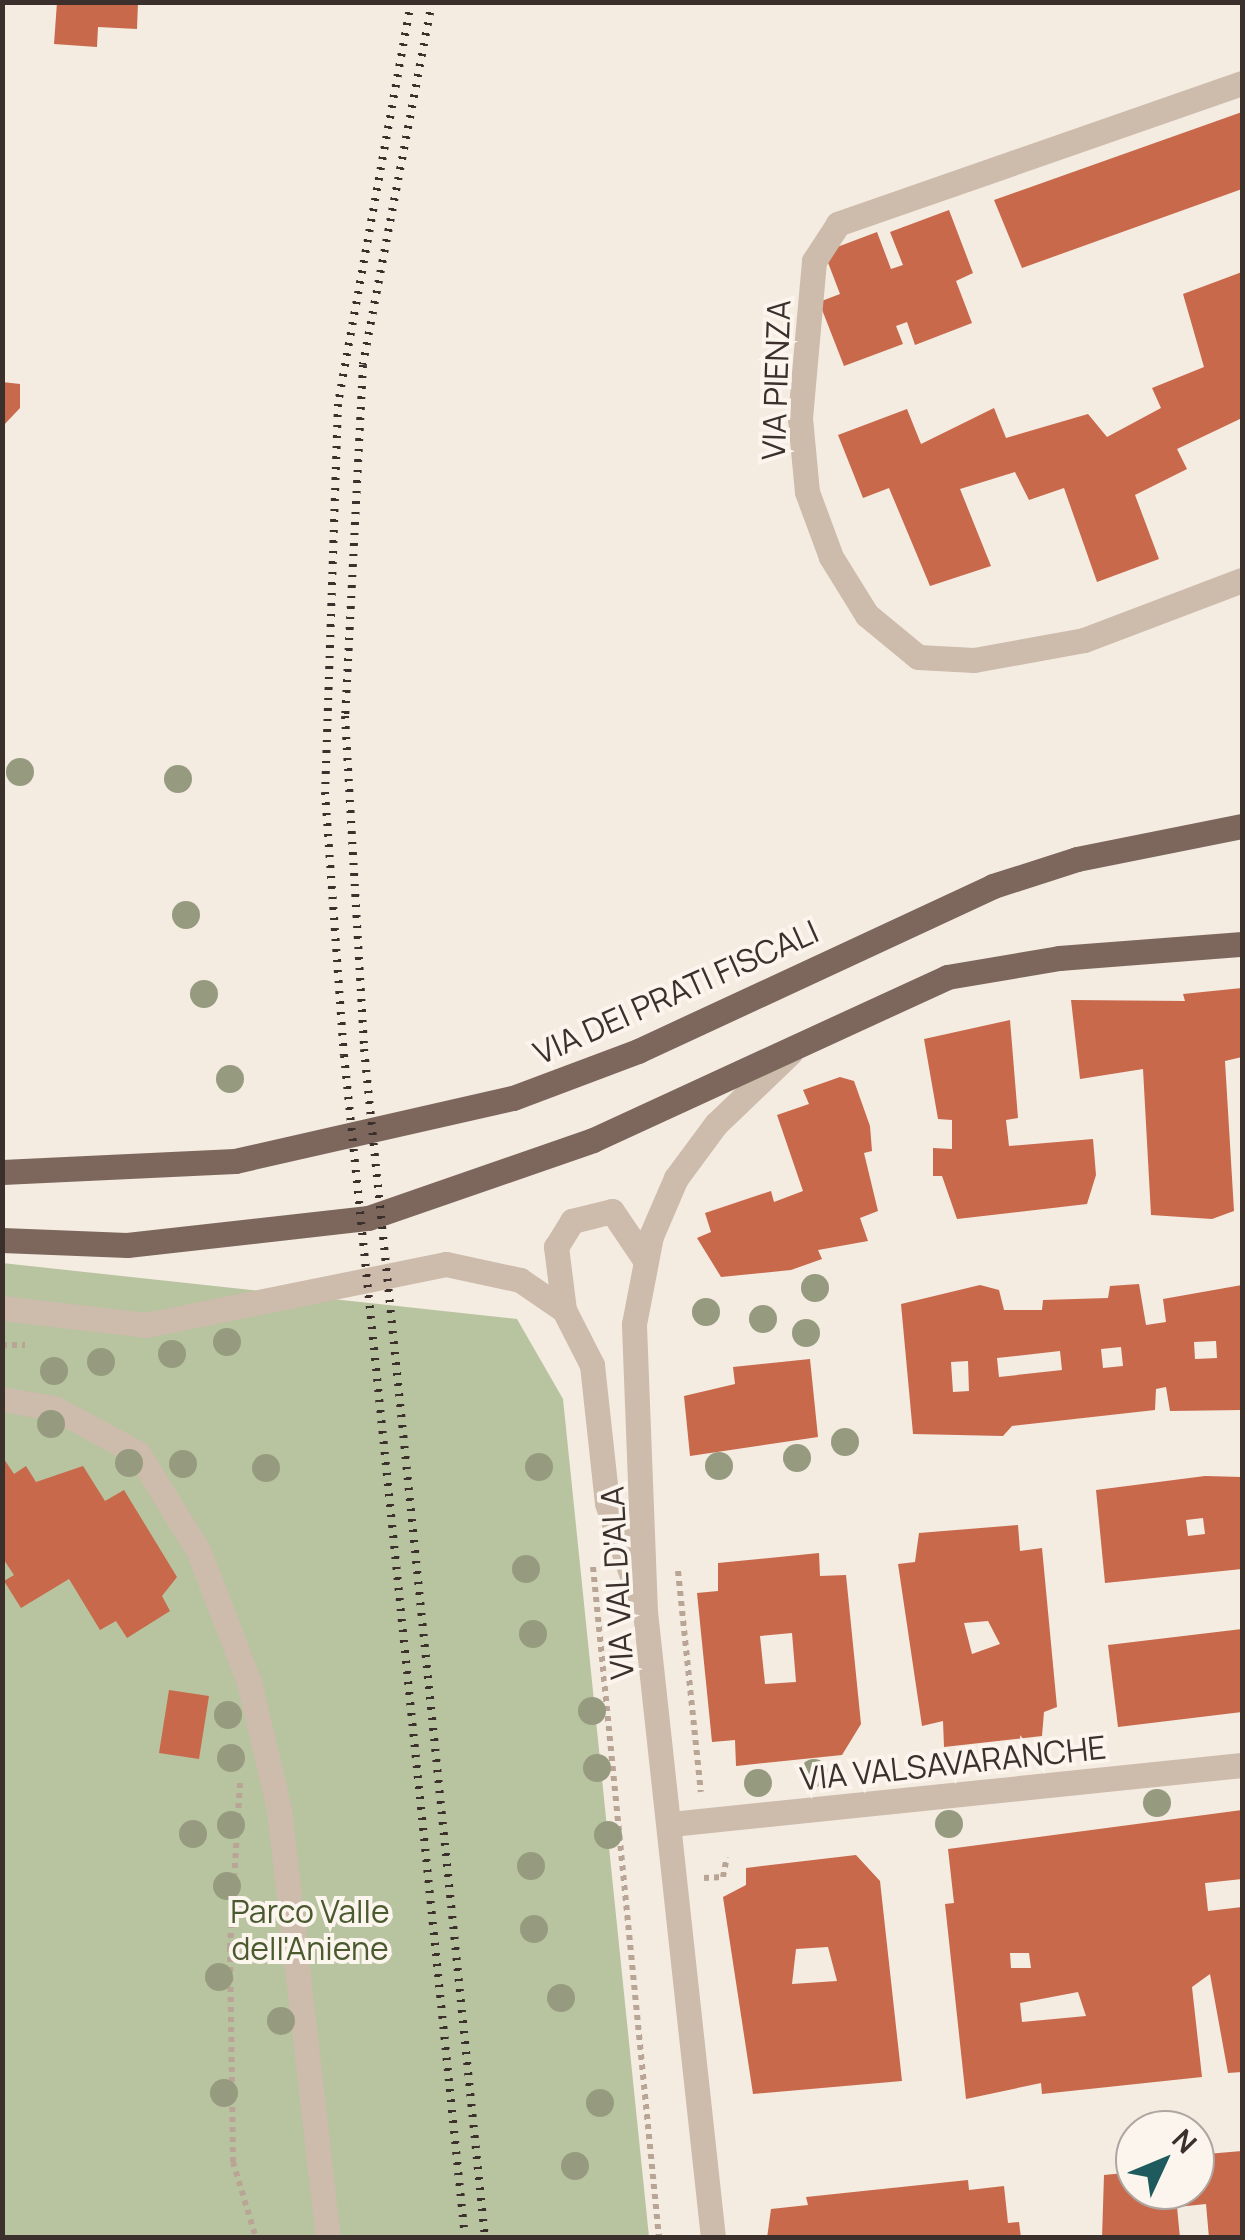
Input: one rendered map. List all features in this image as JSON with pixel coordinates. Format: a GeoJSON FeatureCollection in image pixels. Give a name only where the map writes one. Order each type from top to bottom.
{"type":"FeatureCollection","features":[{"type":"Feature","properties":{"kind":"main road","name":"VIA DEI PRATI FISCALI"},"geometry":{"type":"LineString","coordinates":[[2,1172],[235,1162],[513,1098],[638,1051],[993,886],[1094,854],[1242,826]]}},
{"type":"Feature","properties":{"kind":"main road"},"geometry":{"type":"LineString","coordinates":[[2,1240],[210,1240],[368,1218],[593,1140],[904,992],[994,966],[1242,944]]}},
{"type":"Feature","properties":{"kind":"street","name":"VIA PIENZA"},"geometry":{"type":"LineString","coordinates":[[1242,83],[838,224],[814,261],[800,418],[807,492],[830,558],[867,615],[918,657],[974,660],[1084,640],[1242,580]]}},
{"type":"Feature","properties":{"kind":"street","name":"VIA VAL D'ALA"},"geometry":{"type":"LineString","coordinates":[[713,2238],[645,1612],[634,1350],[645,1260],[691,1156],[805,1040]]}},
{"type":"Feature","properties":{"kind":"street"},"geometry":{"type":"LineString","coordinates":[[645,1260],[621,1216],[583,1214],[556,1248],[564,1310],[595,1374],[607,1503],[645,1612]]}},
{"type":"Feature","properties":{"kind":"street"},"geometry":{"type":"LineString","coordinates":[[9,1314],[122,1326],[183,1322],[446,1264],[504,1273],[564,1310]]}},
{"type":"Feature","properties":{"kind":"street"},"geometry":{"type":"LineString","coordinates":[[2,1399],[54,1408],[138,1454],[204,1566],[248,1682],[279,1808],[328,2238]]}},
{"type":"Feature","properties":{"kind":"street","name":"VIA VALSAVARANCHE"},"geometry":{"type":"LineString","coordinates":[[671,1824],[1242,1765]]}},
{"type":"Feature","properties":{"kind":"path"},"geometry":{"type":"LineString","coordinates":[[2,1346],[41,1345]]}},
{"type":"Feature","properties":{"kind":"path"},"geometry":{"type":"LineString","coordinates":[[592,1552],[659,2238]]}},
{"type":"Feature","properties":{"kind":"path"},"geometry":{"type":"LineString","coordinates":[[676,1557],[708,1878],[722,1876],[727,1856]]}},
{"type":"Feature","properties":{"kind":"path"},"geometry":{"type":"LineString","coordinates":[[241,1769],[230,1947],[233,2162],[256,2238]]}},
{"type":"Feature","properties":{"kind":"green space","name":"Parco Valle dell'Aniene"},"geometry":{"type":"Polygon","coordinates":[[[2,1263],[517,1319],[563,1399],[649,2237],[3,2237],[2,1263]]]}},
{"type":"Feature","properties":{"kind":"building"},"geometry":{"type":"Polygon","coordinates":[[[57,2],[138,2],[137,29],[98,27],[97,47],[54,44],[57,2]]]}},
{"type":"Feature","properties":{"kind":"building"},"geometry":{"type":"Polygon","coordinates":[[[1242,112],[1242,189],[1022,268],[994,200],[1242,112]]]}},
{"type":"Feature","properties":{"kind":"building"},"geometry":{"type":"Polygon","coordinates":[[[949,210],[973,273],[956,281],[972,323],[915,345],[907,322],[896,326],[903,344],[844,366],[819,302],[840,294],[824,252],[877,232],[891,269],[903,265],[890,232],[949,210]]]}},
{"type":"Feature","properties":{"kind":"building"},"geometry":{"type":"Polygon","coordinates":[[[1242,272],[1242,418],[1177,449],[1187,469],[1135,495],[1159,559],[1097,582],[1064,488],[1029,500],[1015,472],[960,489],[991,566],[930,586],[889,488],[863,498],[838,435],[907,409],[921,444],[994,408],[1006,438],[1088,414],[1107,437],[1161,408],[1152,388],[1204,367],[1183,294],[1242,272]]]}},
{"type":"Feature","properties":{"kind":"building"},"geometry":{"type":"Polygon","coordinates":[[[2,382],[20,384],[20,408],[2,427],[2,382]]]}},
{"type":"Feature","properties":{"kind":"building"},"geometry":{"type":"Polygon","coordinates":[[[1242,988],[1242,1057],[1225,1061],[1234,1211],[1212,1219],[1151,1215],[1143,1069],[1080,1079],[1071,1000],[1185,1001],[1183,994],[1242,988]]]}},
{"type":"Feature","properties":{"kind":"building"},"geometry":{"type":"Polygon","coordinates":[[[1010,1020],[1018,1118],[1006,1120],[1009,1146],[1093,1139],[1096,1175],[1087,1204],[957,1219],[942,1176],[933,1176],[933,1148],[952,1149],[952,1120],[938,1119],[924,1039],[1010,1020]]]}},
{"type":"Feature","properties":{"kind":"building"},"geometry":{"type":"Polygon","coordinates":[[[840,1077],[854,1081],[870,1126],[872,1151],[864,1153],[878,1211],[860,1218],[868,1241],[818,1250],[822,1259],[791,1270],[721,1277],[697,1238],[711,1232],[705,1213],[771,1191],[774,1202],[803,1191],[777,1115],[809,1104],[803,1090],[840,1077]]]}},
{"type":"Feature","properties":{"kind":"building"},"geometry":{"type":"Polygon","coordinates":[[[1139,1284],[1146,1325],[1166,1322],[1163,1299],[1242,1285],[1242,1410],[1170,1411],[1166,1387],[1156,1389],[1155,1410],[1012,1426],[1003,1436],[913,1434],[901,1304],[980,1285],[999,1290],[1004,1310],[1042,1310],[1043,1300],[1108,1298],[1110,1286],[1139,1284]],[[1216,1341],[1194,1342],[1195,1359],[1217,1358],[1216,1341]],[[1121,1347],[1101,1349],[1103,1368],[1123,1366],[1121,1347]],[[1060,1351],[997,1358],[999,1377],[1062,1370],[1060,1351]],[[968,1361],[951,1362],[953,1392],[969,1391],[968,1361]]]}},
{"type":"Feature","properties":{"kind":"building"},"geometry":{"type":"Polygon","coordinates":[[[810,1359],[818,1437],[690,1456],[684,1396],[735,1384],[733,1367],[810,1359]]]}},
{"type":"Feature","properties":{"kind":"building"},"geometry":{"type":"Polygon","coordinates":[[[2,1456],[14,1474],[26,1466],[36,1482],[83,1466],[105,1501],[124,1490],[177,1577],[162,1596],[170,1611],[127,1638],[116,1621],[100,1630],[69,1579],[21,1608],[4,1581],[14,1575],[2,1557],[2,1456]]]}},
{"type":"Feature","properties":{"kind":"building"},"geometry":{"type":"Polygon","coordinates":[[[1205,1476],[1242,1477],[1242,1569],[1105,1583],[1096,1490],[1205,1476]],[[1203,1518],[1186,1520],[1188,1536],[1205,1534],[1203,1518]]]}},
{"type":"Feature","properties":{"kind":"building"},"geometry":{"type":"Polygon","coordinates":[[[1018,1525],[1020,1551],[1042,1548],[1057,1707],[1044,1712],[1042,1736],[944,1747],[943,1721],[922,1726],[898,1564],[915,1562],[919,1533],[1018,1525]],[[988,1621],[964,1623],[972,1654],[1000,1644],[988,1621]]]}},
{"type":"Feature","properties":{"kind":"building"},"geometry":{"type":"Polygon","coordinates":[[[819,1553],[820,1576],[846,1575],[861,1724],[842,1755],[736,1766],[735,1740],[712,1742],[697,1593],[718,1591],[718,1563],[819,1553]],[[792,1633],[760,1636],[765,1684],[796,1682],[792,1633]]]}},
{"type":"Feature","properties":{"kind":"building"},"geometry":{"type":"Polygon","coordinates":[[[1242,1629],[1242,1712],[1118,1727],[1108,1645],[1242,1629]]]}},
{"type":"Feature","properties":{"kind":"building"},"geometry":{"type":"Polygon","coordinates":[[[169,1690],[209,1696],[199,1759],[159,1753],[169,1690]]]}},
{"type":"Feature","properties":{"kind":"building"},"geometry":{"type":"Polygon","coordinates":[[[1242,1810],[1242,1879],[1205,1883],[1208,1911],[1242,1907],[1242,2072],[1228,2073],[1210,1974],[1192,1987],[1202,2077],[1042,2094],[1041,2083],[966,2099],[945,1904],[954,1903],[948,1849],[1242,1810]],[[1010,1953],[1011,1968],[1031,1968],[1029,1953],[1010,1953]],[[1078,1992],[1020,2003],[1022,2022],[1086,2016],[1078,1992]]]}},
{"type":"Feature","properties":{"kind":"building"},"geometry":{"type":"Polygon","coordinates":[[[856,1855],[880,1881],[902,2081],[753,2094],[723,1897],[746,1885],[746,1868],[856,1855]],[[828,1947],[796,1949],[792,1984],[837,1981],[828,1947]]]}},
{"type":"Feature","properties":{"kind":"building"},"geometry":{"type":"Polygon","coordinates":[[[1242,2151],[1242,2238],[1209,2238],[1207,2210],[1215,2210],[1215,2153],[1242,2151]]]}},
{"type":"Feature","properties":{"kind":"building"},"geometry":{"type":"Polygon","coordinates":[[[1115,2174],[1115,2210],[1177,2210],[1180,2238],[1102,2238],[1104,2175],[1115,2174]]]}},
{"type":"Feature","properties":{"kind":"building"},"geometry":{"type":"Polygon","coordinates":[[[968,2180],[969,2190],[1004,2186],[1008,2223],[1019,2222],[1021,2238],[767,2238],[771,2209],[808,2205],[806,2197],[968,2180]]]}},
{"type":"Feature","properties":{"kind":"railway"},"geometry":{"type":"LineString","coordinates":[[411,2],[338,404],[325,792],[344,1055],[465,2238]]}},
{"type":"Feature","properties":{"kind":"railway"},"geometry":{"type":"LineString","coordinates":[[432,2],[363,365],[345,716],[364,1049],[485,2238]]}}]}
